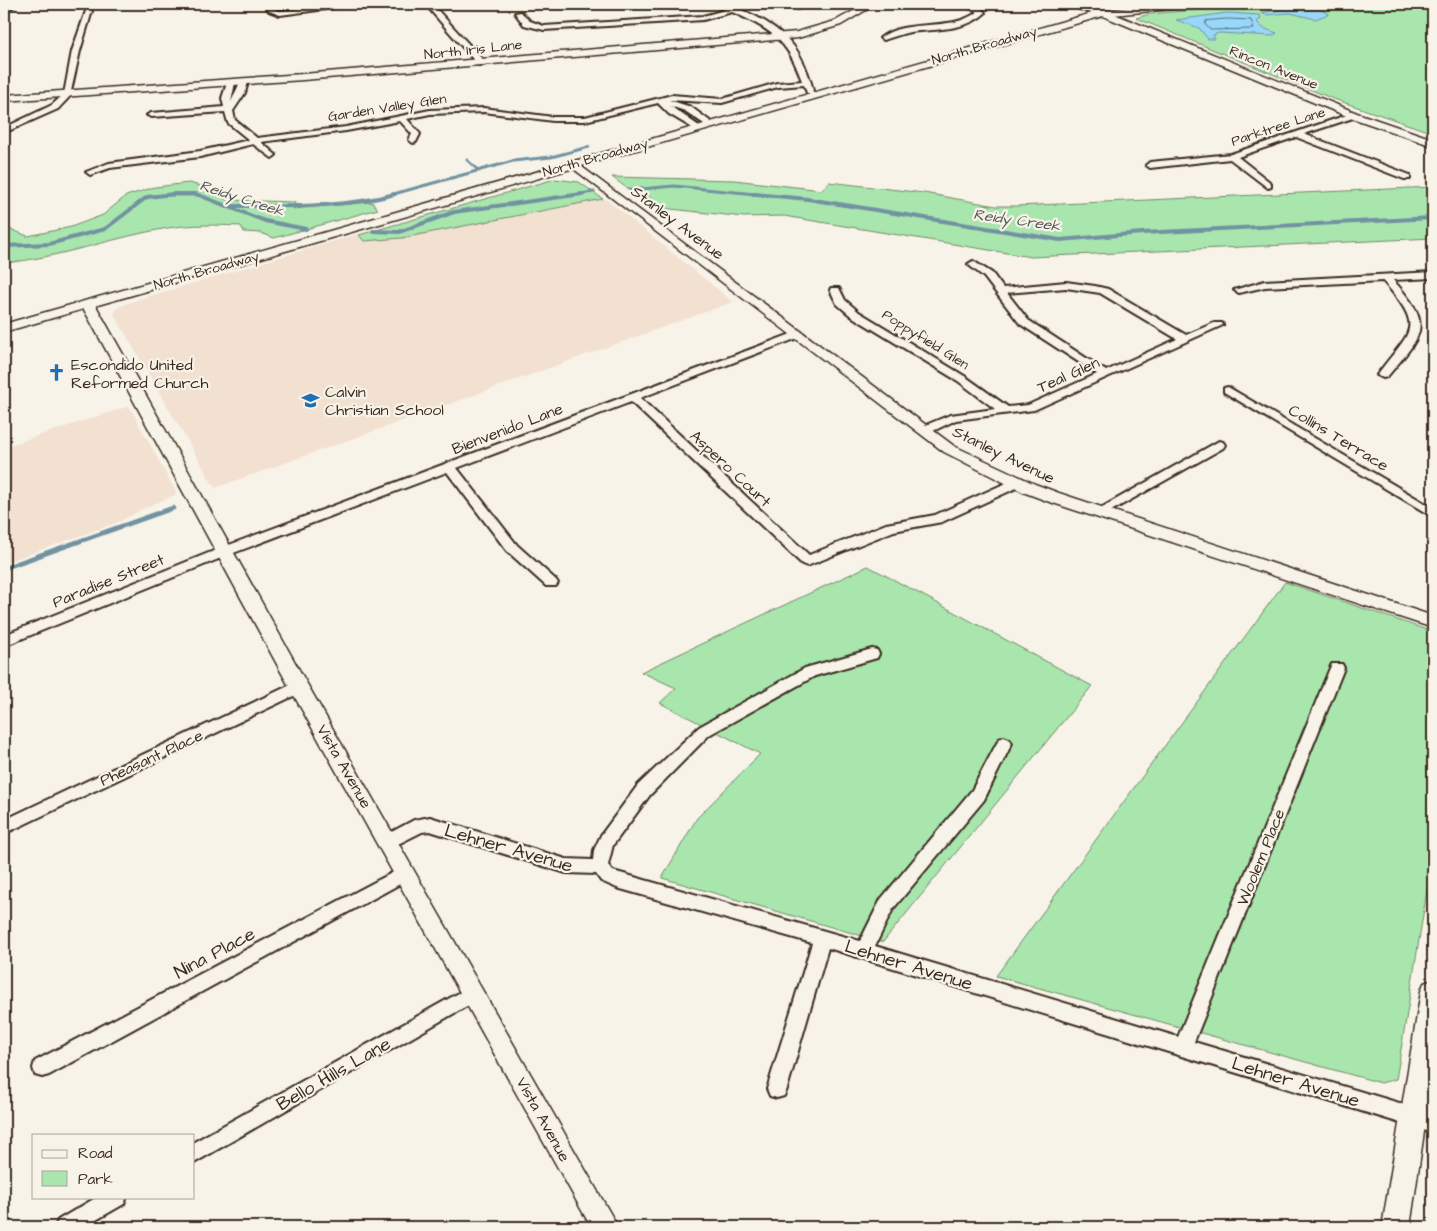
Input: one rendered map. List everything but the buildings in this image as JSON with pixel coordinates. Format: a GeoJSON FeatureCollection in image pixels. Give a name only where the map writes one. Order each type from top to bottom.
{"type":"FeatureCollection","features":[{"type":"Feature","properties":{"kind":"main road"},"geometry":{"type":"LineString","coordinates":[[1065,4],[1104,13]]}},
{"type":"Feature","properties":{"kind":"main road"},"geometry":{"type":"LineString","coordinates":[[1086,4],[1104,13]]}},
{"type":"Feature","properties":{"kind":"main road","name":"North Broadway"},"geometry":{"type":"LineString","coordinates":[[4,328],[811,94],[1104,13]]}},
{"type":"Feature","properties":{"kind":"main road","name":"Rincon Avenue"},"geometry":{"type":"LineString","coordinates":[[1104,13],[1352,115],[1433,143]]}},
{"type":"Feature","properties":{"kind":"main road"},"geometry":{"type":"LineString","coordinates":[[1396,1227],[1423,1120],[1433,991]]}},
{"type":"Feature","properties":{"kind":"street"},"geometry":{"type":"LineString","coordinates":[[4,9],[16,4]]}},
{"type":"Feature","properties":{"kind":"street"},"geometry":{"type":"LineString","coordinates":[[4,130],[55,107],[68,93],[76,51],[89,11],[87,4]]}},
{"type":"Feature","properties":{"kind":"street"},"geometry":{"type":"LineString","coordinates":[[268,4],[271,10],[280,13],[361,4]]}},
{"type":"Feature","properties":{"kind":"street"},"geometry":{"type":"LineString","coordinates":[[428,4],[481,63]]}},
{"type":"Feature","properties":{"kind":"street"},"geometry":{"type":"LineString","coordinates":[[715,4],[733,10],[780,37],[790,46],[811,94]]}},
{"type":"Feature","properties":{"kind":"street"},"geometry":{"type":"LineString","coordinates":[[790,4],[798,6]]}},
{"type":"Feature","properties":{"kind":"street","name":"North Iris Lane"},"geometry":{"type":"LineString","coordinates":[[4,98],[244,82],[780,37],[820,30],[838,23],[872,4]]}},
{"type":"Feature","properties":{"kind":"street"},"geometry":{"type":"LineString","coordinates":[[884,38],[895,31],[966,21],[981,13],[979,9],[966,4]]}},
{"type":"Feature","properties":{"kind":"street","name":"North Broadway"},"geometry":{"type":"LineString","coordinates":[[1104,13],[1190,4]]}},
{"type":"Feature","properties":{"kind":"street"},"geometry":{"type":"LineString","coordinates":[[519,13],[527,23],[544,28],[703,18],[733,10]]}},
{"type":"Feature","properties":{"kind":"street"},"geometry":{"type":"LineString","coordinates":[[231,82],[226,98],[230,109],[231,121],[253,142],[272,155]]}},
{"type":"Feature","properties":{"kind":"street"},"geometry":{"type":"LineString","coordinates":[[151,115],[230,109],[242,93],[244,82]]}},
{"type":"Feature","properties":{"kind":"street","name":"Garden Valley Glen"},"geometry":{"type":"LineString","coordinates":[[90,172],[109,166],[200,154],[287,135],[346,129],[430,112],[470,109],[500,111],[553,119],[585,119],[682,96],[706,101],[722,101],[778,85],[806,83]]}},
{"type":"Feature","properties":{"kind":"street"},"geometry":{"type":"LineString","coordinates":[[660,100],[688,109],[710,124]]}},
{"type":"Feature","properties":{"kind":"street"},"geometry":{"type":"LineString","coordinates":[[660,100],[672,112],[696,128]]}},
{"type":"Feature","properties":{"kind":"street","name":"Parktree Lane"},"geometry":{"type":"LineString","coordinates":[[1150,165],[1232,156],[1299,135],[1352,115]]}},
{"type":"Feature","properties":{"kind":"street"},"geometry":{"type":"LineString","coordinates":[[401,117],[416,134],[413,140]]}},
{"type":"Feature","properties":{"kind":"street"},"geometry":{"type":"LineString","coordinates":[[1299,135],[1407,177]]}},
{"type":"Feature","properties":{"kind":"street"},"geometry":{"type":"LineString","coordinates":[[1232,156],[1268,184]]}},
{"type":"Feature","properties":{"kind":"street","name":"Stanley Avenue"},"geometry":{"type":"LineString","coordinates":[[574,164],[949,449],[1029,488],[1433,622]]}},
{"type":"Feature","properties":{"kind":"street"},"geometry":{"type":"LineString","coordinates":[[973,264],[988,274],[1024,322],[1105,375]]}},
{"type":"Feature","properties":{"kind":"street"},"geometry":{"type":"LineString","coordinates":[[1238,290],[1265,284],[1433,275]]}},
{"type":"Feature","properties":{"kind":"street"},"geometry":{"type":"LineString","coordinates":[[1383,375],[1413,339],[1416,330],[1414,314],[1410,304],[1385,278]]}},
{"type":"Feature","properties":{"kind":"street"},"geometry":{"type":"LineString","coordinates":[[1002,291],[1077,284],[1091,286],[1104,290],[1184,339]]}},
{"type":"Feature","properties":{"kind":"street","name":"Poppyfield Glen"},"geometry":{"type":"LineString","coordinates":[[834,290],[841,302],[855,314],[962,379],[1006,412]]}},
{"type":"Feature","properties":{"kind":"street","name":"Vista Avenue"},"geometry":{"type":"LineString","coordinates":[[88,304],[226,551],[299,687],[605,1227]]}},
{"type":"Feature","properties":{"kind":"street","name":"Teal Glen"},"geometry":{"type":"LineString","coordinates":[[925,430],[954,417],[1030,408],[1218,325]]}},
{"type":"Feature","properties":{"kind":"street","name":"Bienvenido Lane"},"geometry":{"type":"LineString","coordinates":[[226,551],[799,334]]}},
{"type":"Feature","properties":{"kind":"street","name":"Collins Terrace"},"geometry":{"type":"LineString","coordinates":[[1228,390],[1433,513]]}},
{"type":"Feature","properties":{"kind":"street","name":"Aspero Court"},"geometry":{"type":"LineString","coordinates":[[633,398],[808,561],[891,526],[938,519],[1018,482]]}},
{"type":"Feature","properties":{"kind":"street"},"geometry":{"type":"LineString","coordinates":[[1098,512],[1219,445]]}},
{"type":"Feature","properties":{"kind":"street"},"geometry":{"type":"LineString","coordinates":[[450,467],[512,548],[551,583]]}},
{"type":"Feature","properties":{"kind":"street","name":"Paradise Street"},"geometry":{"type":"LineString","coordinates":[[4,641],[226,551]]}},
{"type":"Feature","properties":{"kind":"street"},"geometry":{"type":"LineString","coordinates":[[600,867],[602,850],[607,840],[644,790],[704,731],[810,672],[872,654]]}},
{"type":"Feature","properties":{"kind":"street","name":"Woolem Place"},"geometry":{"type":"LineString","coordinates":[[1183,1047],[1337,668]]}},
{"type":"Feature","properties":{"kind":"street","name":"Pheasant Place"},"geometry":{"type":"LineString","coordinates":[[4,827],[299,687]]}},
{"type":"Feature","properties":{"kind":"street"},"geometry":{"type":"LineString","coordinates":[[864,950],[887,904],[978,795],[1004,743]]}},
{"type":"Feature","properties":{"kind":"street","name":"Lehner Avenue"},"geometry":{"type":"LineString","coordinates":[[388,842],[420,825],[430,824],[566,866],[600,867],[607,876],[616,881],[864,950],[1423,1120]]}},
{"type":"Feature","properties":{"kind":"street","name":"Nina Place"},"geometry":{"type":"LineString","coordinates":[[42,1068],[405,873]]}},
{"type":"Feature","properties":{"kind":"street"},"geometry":{"type":"LineString","coordinates":[[777,1090],[822,938]]}},
{"type":"Feature","properties":{"kind":"street","name":"Bello Hills Lane"},"geometry":{"type":"LineString","coordinates":[[195,1152],[473,993]]}},
{"type":"Feature","properties":{"kind":"street"},"geometry":{"type":"LineString","coordinates":[[65,1227],[115,1198]]}},
{"type":"Feature","properties":{"kind":"shaded area","name":"Calvin Christian School"},"geometry":{"type":"Polygon","coordinates":[[[606,199],[733,302],[215,488],[114,314],[117,308],[130,302],[358,234],[365,241],[402,238],[606,199]]]}},
{"type":"Feature","properties":{"kind":"shaded area"},"geometry":{"type":"Polygon","coordinates":[[[129,406],[177,494],[142,509],[121,521],[4,563],[4,447],[129,406]]]}},
{"type":"Feature","properties":{"kind":"green space"},"geometry":{"type":"Polygon","coordinates":[[[1266,4],[1433,4],[1433,133],[1331,98],[1136,18],[1149,14],[1266,4]]]}},
{"type":"Feature","properties":{"kind":"green space"},"geometry":{"type":"Polygon","coordinates":[[[612,177],[734,180],[822,190],[829,182],[924,193],[996,206],[1433,187],[1433,238],[1031,257],[784,216],[744,217],[662,208],[649,197],[640,198],[612,177]]]}},
{"type":"Feature","properties":{"kind":"green space"},"geometry":{"type":"Polygon","coordinates":[[[555,179],[579,182],[603,199],[402,238],[364,241],[359,235],[555,179]]]}},
{"type":"Feature","properties":{"kind":"green space"},"geometry":{"type":"Polygon","coordinates":[[[189,183],[209,188],[227,200],[295,202],[293,209],[372,202],[378,209],[274,238],[261,233],[244,232],[241,226],[186,226],[147,232],[46,257],[4,263],[4,227],[28,236],[71,227],[103,215],[126,196],[155,187],[189,183]]]}},
{"type":"Feature","properties":{"kind":"green space"},"geometry":{"type":"Polygon","coordinates":[[[868,566],[1092,686],[883,942],[662,878],[697,818],[760,754],[660,703],[676,688],[641,672],[868,566]]]}},
{"type":"Feature","properties":{"kind":"green space"},"geometry":{"type":"Polygon","coordinates":[[[1285,582],[1433,632],[1433,854],[1396,1079],[1381,1083],[996,976],[1285,582]]]}},
{"type":"Feature","properties":{"kind":"water"},"geometry":{"type":"Polygon","coordinates":[[[1297,7],[1319,9],[1329,14],[1315,19],[1290,13],[1266,15],[1261,13],[1297,7]]]}},
{"type":"Feature","properties":{"kind":"water"},"geometry":{"type":"Polygon","coordinates":[[[1227,13],[1260,15],[1261,18],[1257,22],[1263,28],[1277,33],[1272,36],[1219,33],[1213,35],[1215,39],[1208,39],[1199,28],[1176,20],[1227,13]]]}},
{"type":"Feature","properties":{"kind":"waterway"},"geometry":{"type":"LineString","coordinates":[[478,171],[513,161],[551,157],[589,147]]}},
{"type":"Feature","properties":{"kind":"waterway"},"geometry":{"type":"LineString","coordinates":[[467,160],[478,171]]}},
{"type":"Feature","properties":{"kind":"waterway"},"geometry":{"type":"LineString","coordinates":[[390,195],[478,171]]}},
{"type":"Feature","properties":{"kind":"waterway","name":"Reidy Creek"},"geometry":{"type":"LineString","coordinates":[[630,190],[674,186],[766,195]]}},
{"type":"Feature","properties":{"kind":"waterway","name":"Reidy Creek"},"geometry":{"type":"LineString","coordinates":[[573,195],[594,192]]}},
{"type":"Feature","properties":{"kind":"waterway","name":"Reidy Creek"},"geometry":{"type":"LineString","coordinates":[[4,246],[49,244],[105,229],[147,197],[196,194],[227,206]]}},
{"type":"Feature","properties":{"kind":"waterway"},"geometry":{"type":"LineString","coordinates":[[227,206],[332,204],[374,199],[395,194]]}},
{"type":"Feature","properties":{"kind":"waterway","name":"Reidy Creek"},"geometry":{"type":"LineString","coordinates":[[373,231],[399,232],[454,212],[582,194]]}},
{"type":"Feature","properties":{"kind":"waterway","name":"Reidy Creek"},"geometry":{"type":"LineString","coordinates":[[753,194],[808,199],[1060,240],[1142,233],[1433,218]]}},
{"type":"Feature","properties":{"kind":"waterway","name":"Reidy Creek"},"geometry":{"type":"LineString","coordinates":[[166,195],[198,195]]}},
{"type":"Feature","properties":{"kind":"waterway","name":"Reidy Creek"},"geometry":{"type":"LineString","coordinates":[[227,206],[265,221],[306,229]]}},
{"type":"Feature","properties":{"kind":"waterway"},"geometry":{"type":"LineString","coordinates":[[4,568],[173,508]]}},
{"type":"Feature","properties":{"kind":"place","name":"Escondido United Reformed Church"},"geometry":{"type":"Point","coordinates":[57,373]}},
{"type":"Feature","properties":{"kind":"place","name":"Calvin Christian School"},"geometry":{"type":"Point","coordinates":[311,400]}}]}
